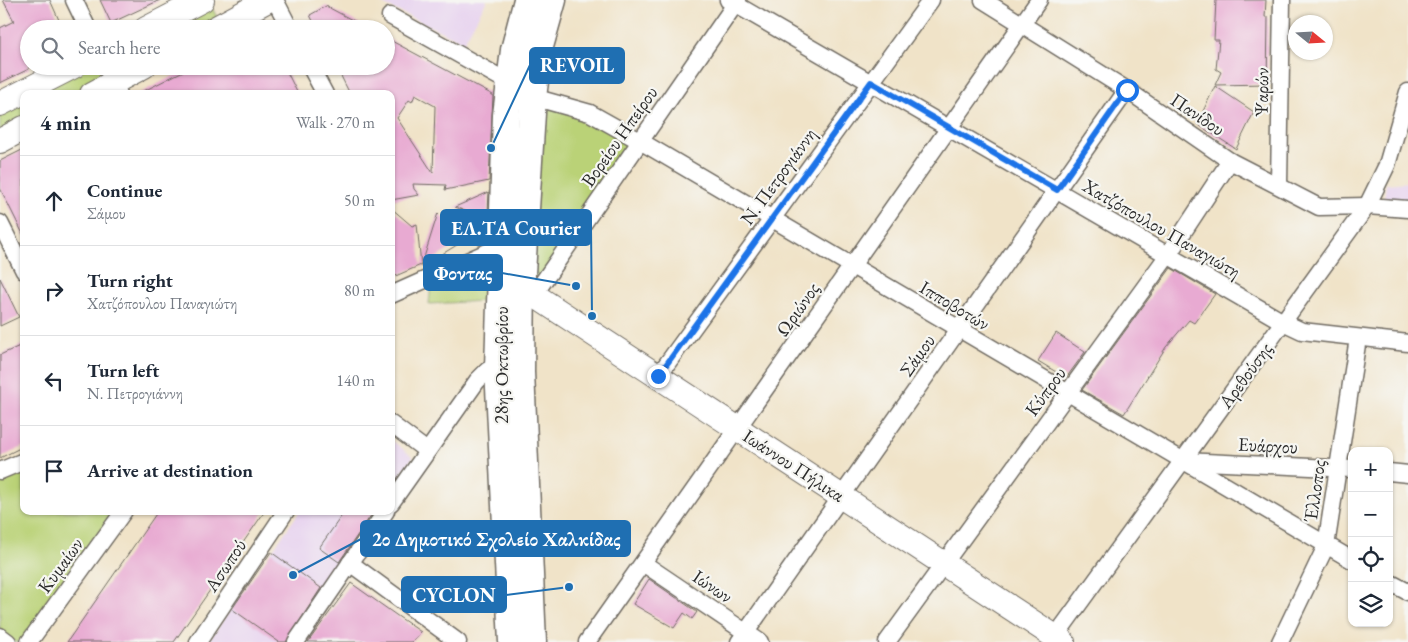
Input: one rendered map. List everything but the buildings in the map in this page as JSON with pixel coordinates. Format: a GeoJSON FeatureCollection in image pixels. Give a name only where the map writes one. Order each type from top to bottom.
{"type":"FeatureCollection","features":[{"type":"Feature","properties":{"kind":"main road","name":"28ης Οκτωβρίου"},"geometry":{"type":"LineString","coordinates":[[512,642],[498,368],[508,82],[527,0]]}},
{"type":"Feature","properties":{"kind":"main road","name":"28ης Οκτωβρίου"},"geometry":{"type":"LineString","coordinates":[[533,642],[522,372],[528,294],[533,97],[539,50],[553,0]]}},
{"type":"Feature","properties":{"kind":"street"},"geometry":{"type":"LineString","coordinates":[[74,0],[84,20]]}},
{"type":"Feature","properties":{"kind":"street"},"geometry":{"type":"LineString","coordinates":[[163,20],[202,0]]}},
{"type":"Feature","properties":{"kind":"street"},"geometry":{"type":"LineString","coordinates":[[231,20],[268,0]]}},
{"type":"Feature","properties":{"kind":"street"},"geometry":{"type":"LineString","coordinates":[[275,0],[285,20]]}},
{"type":"Feature","properties":{"kind":"street","name":"Ν. Πετρογιάννη"},"geometry":{"type":"LineString","coordinates":[[658,376],[931,0]]}},
{"type":"Feature","properties":{"kind":"street","name":"Πανίδου"},"geometry":{"type":"LineString","coordinates":[[983,0],[1127,90],[1230,161],[1319,207],[1367,206],[1408,209]]}},
{"type":"Feature","properties":{"kind":"street","name":"Ωριώνος"},"geometry":{"type":"LineString","coordinates":[[587,642],[1039,0]]}},
{"type":"Feature","properties":{"kind":"street","name":"Ψαρών"},"geometry":{"type":"LineString","coordinates":[[1279,185],[1282,0]]}},
{"type":"Feature","properties":{"kind":"street","name":"Χατζόπουλου Παναγιώτη"},"geometry":{"type":"LineString","coordinates":[[734,1],[1283,322],[1302,331],[1408,343]]}},
{"type":"Feature","properties":{"kind":"street","name":"Βορείου Ηπείρου"},"geometry":{"type":"LineString","coordinates":[[528,294],[640,140],[734,1]]}},
{"type":"Feature","properties":{"kind":"street"},"geometry":{"type":"LineString","coordinates":[[390,16],[508,82]]}},
{"type":"Feature","properties":{"kind":"street"},"geometry":{"type":"LineString","coordinates":[[27,90],[56,75]]}},
{"type":"Feature","properties":{"kind":"street"},"geometry":{"type":"LineString","coordinates":[[98,90],[125,75]]}},
{"type":"Feature","properties":{"kind":"street"},"geometry":{"type":"LineString","coordinates":[[315,75],[323,90]]}},
{"type":"Feature","properties":{"kind":"street","name":"Σάμου"},"geometry":{"type":"LineString","coordinates":[[742,637],[1127,90]]}},
{"type":"Feature","properties":{"kind":"street","name":"Αρεθούσης"},"geometry":{"type":"LineString","coordinates":[[1057,640],[1182,461],[1367,206],[1387,165],[1408,92]]}},
{"type":"Feature","properties":{"kind":"street"},"geometry":{"type":"LineString","coordinates":[[0,104],[20,94]]}},
{"type":"Feature","properties":{"kind":"street","name":"Ιπποβοτών"},"geometry":{"type":"LineString","coordinates":[[533,97],[590,113],[640,140],[772,220],[1348,558]]}},
{"type":"Feature","properties":{"kind":"street"},"geometry":{"type":"LineString","coordinates":[[0,141],[20,130]]}},
{"type":"Feature","properties":{"kind":"street","name":"Κύπρου"},"geometry":{"type":"LineString","coordinates":[[887,642],[1168,255],[1230,161]]}},
{"type":"Feature","properties":{"kind":"street"},"geometry":{"type":"LineString","coordinates":[[0,223],[20,263]]}},
{"type":"Feature","properties":{"kind":"street"},"geometry":{"type":"LineString","coordinates":[[395,293],[503,245]]}},
{"type":"Feature","properties":{"kind":"street","name":"Ιωάννου Πήλικα"},"geometry":{"type":"LineString","coordinates":[[528,294],[738,428],[1057,640]]}},
{"type":"Feature","properties":{"kind":"street","name":"Έλλοπος"},"geometry":{"type":"LineString","coordinates":[[1280,642],[1326,546],[1345,468],[1358,338]]}},
{"type":"Feature","properties":{"kind":"street"},"geometry":{"type":"LineString","coordinates":[[395,498],[482,375],[488,370],[498,368]]}},
{"type":"Feature","properties":{"kind":"street"},"geometry":{"type":"LineString","coordinates":[[395,427],[427,451]]}},
{"type":"Feature","properties":{"kind":"street","name":"Ευάρχου"},"geometry":{"type":"LineString","coordinates":[[1182,461],[1345,468]]}},
{"type":"Feature","properties":{"kind":"street"},"geometry":{"type":"LineString","coordinates":[[0,472],[20,463]]}},
{"type":"Feature","properties":{"kind":"street"},"geometry":{"type":"LineString","coordinates":[[1393,472],[1408,474]]}},
{"type":"Feature","properties":{"kind":"street","name":"Κυμαίων"},"geometry":{"type":"LineString","coordinates":[[29,642],[121,515]]}},
{"type":"Feature","properties":{"kind":"street","name":"Ασωπού"},"geometry":{"type":"LineString","coordinates":[[198,642],[283,515]]}},
{"type":"Feature","properties":{"kind":"street"},"geometry":{"type":"LineString","coordinates":[[296,642],[383,515]]}},
{"type":"Feature","properties":{"kind":"street"},"geometry":{"type":"LineString","coordinates":[[350,563],[458,642]]}},
{"type":"Feature","properties":{"kind":"street","name":"Ιώνων"},"geometry":{"type":"LineString","coordinates":[[643,563],[742,637],[760,642]]}},
{"type":"Feature","properties":{"kind":"street"},"geometry":{"type":"LineString","coordinates":[[1393,584],[1408,592]]}},
{"type":"Feature","properties":{"kind":"street"},"geometry":{"type":"LineString","coordinates":[[0,636],[8,642]]}},
{"type":"Feature","properties":{"kind":"shaded area"},"geometry":{"type":"Polygon","coordinates":[[[374,0],[487,0],[463,44],[455,38],[374,0]]]}},
{"type":"Feature","properties":{"kind":"shaded area"},"geometry":{"type":"Polygon","coordinates":[[[1408,182],[1408,201],[1384,199],[1386,184],[1408,182]]]}},
{"type":"Feature","properties":{"kind":"shaded area"},"geometry":{"type":"Polygon","coordinates":[[[395,443],[413,457],[395,482],[395,443]]]}},
{"type":"Feature","properties":{"kind":"shaded area"},"geometry":{"type":"Polygon","coordinates":[[[297,515],[372,515],[284,642],[208,642],[297,515]]]}},
{"type":"Feature","properties":{"kind":"green space"},"geometry":{"type":"Polygon","coordinates":[[[208,0],[218,20],[165,20],[208,0]]]}},
{"type":"Feature","properties":{"kind":"green space"},"geometry":{"type":"Polygon","coordinates":[[[56,75],[127,75],[99,90],[27,90],[56,75]]]}},
{"type":"Feature","properties":{"kind":"green space"},"geometry":{"type":"Polygon","coordinates":[[[20,94],[20,130],[0,141],[0,104],[20,94]]]}},
{"type":"Feature","properties":{"kind":"green space"},"geometry":{"type":"Polygon","coordinates":[[[533,97],[640,141],[534,295],[501,300],[429,304],[431,285],[503,245],[533,97]]]}},
{"type":"Feature","properties":{"kind":"green space"},"geometry":{"type":"Polygon","coordinates":[[[20,463],[20,515],[121,515],[29,642],[8,642],[0,636],[0,471],[20,463]]]}},
{"type":"Feature","properties":{"kind":"place","name":"REVOIL"},"geometry":{"type":"Point","coordinates":[491,148]}},
{"type":"Feature","properties":{"kind":"place","name":"Φοντας"},"geometry":{"type":"Point","coordinates":[576,286]}},
{"type":"Feature","properties":{"kind":"place","name":"ΕΛ.ΤΑ Courier"},"geometry":{"type":"Point","coordinates":[592,316]}},
{"type":"Feature","properties":{"kind":"place","name":"2ο Δημοτικό Σχολείο Χαλκίδας"},"geometry":{"type":"Point","coordinates":[293,575]}},
{"type":"Feature","properties":{"kind":"place","name":"CYCLON"},"geometry":{"type":"Point","coordinates":[569,587]}},
{"type":"Feature","properties":{"kind":"route"},"geometry":{"type":"LineString","coordinates":[[658,376],[871,82],[1057,190],[1127,90]]}}]}
